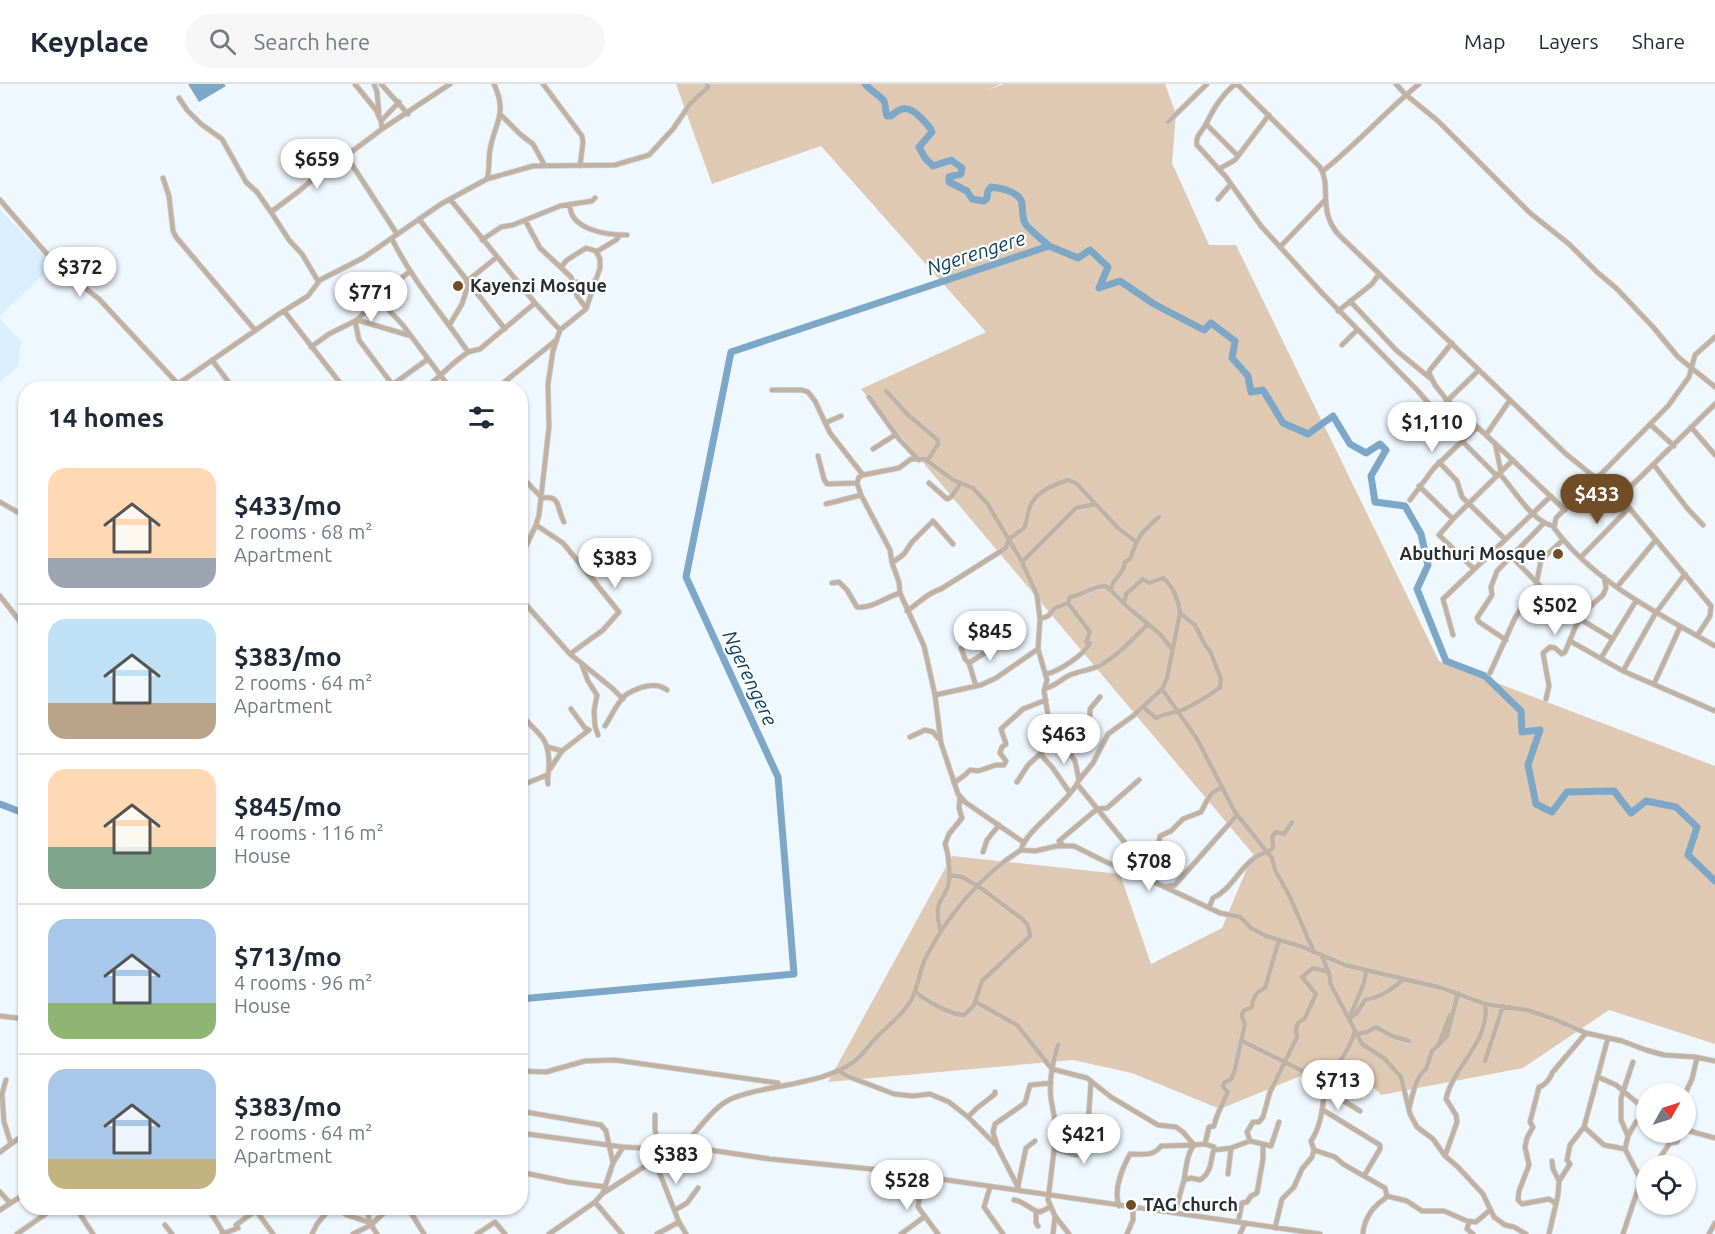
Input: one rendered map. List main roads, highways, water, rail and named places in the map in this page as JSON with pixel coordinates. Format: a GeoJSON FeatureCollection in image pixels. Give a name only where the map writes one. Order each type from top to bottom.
{"type":"FeatureCollection","features":[{"type":"Feature","properties":{"kind":"water"},"geometry":{"type":"Polygon","coordinates":[[[188,84],[224,84],[226,86],[199,102],[188,84]]]}},
{"type":"Feature","properties":{"kind":"waterway"},"geometry":{"type":"LineString","coordinates":[[865,84],[884,101],[887,116],[902,109],[909,109],[927,124],[932,132],[919,147],[925,158],[933,166],[951,160],[962,168],[961,174],[949,177],[949,182],[967,191],[972,199],[984,201],[991,187],[1018,196],[1021,200],[1025,223],[1049,246]]}},
{"type":"Feature","properties":{"kind":"waterway","name":"Ngerengere"},"geometry":{"type":"LineString","coordinates":[[528,998],[794,974],[778,777],[686,577],[731,352],[1049,246],[1078,258],[1090,250],[1108,267],[1099,288],[1120,281],[1154,304],[1204,330],[1211,323],[1235,341],[1232,358],[1248,376],[1251,392],[1263,390],[1283,423],[1308,434],[1333,416],[1350,444],[1366,453],[1380,444],[1386,450],[1371,476],[1375,502],[1405,506],[1421,534],[1428,565],[1417,589],[1446,661],[1485,676],[1521,711],[1522,732],[1540,730],[1528,765],[1536,804],[1552,812],[1567,792],[1614,791],[1631,813],[1646,801],[1676,807],[1697,827],[1688,855],[1715,881]]}},
{"type":"Feature","properties":{"kind":"waterway","name":"Ngerengere"},"geometry":{"type":"LineString","coordinates":[[0,804],[18,811]]}},
{"type":"Feature","properties":{"kind":"place","name":"Kayenzi Mosque"},"geometry":{"type":"Point","coordinates":[458,286]}},
{"type":"Feature","properties":{"kind":"place","name":"Abuthuri Mosque"},"geometry":{"type":"Point","coordinates":[1558,554]}},
{"type":"Feature","properties":{"kind":"place","name":"TAG church"},"geometry":{"type":"Point","coordinates":[1131,1205]}}]}
